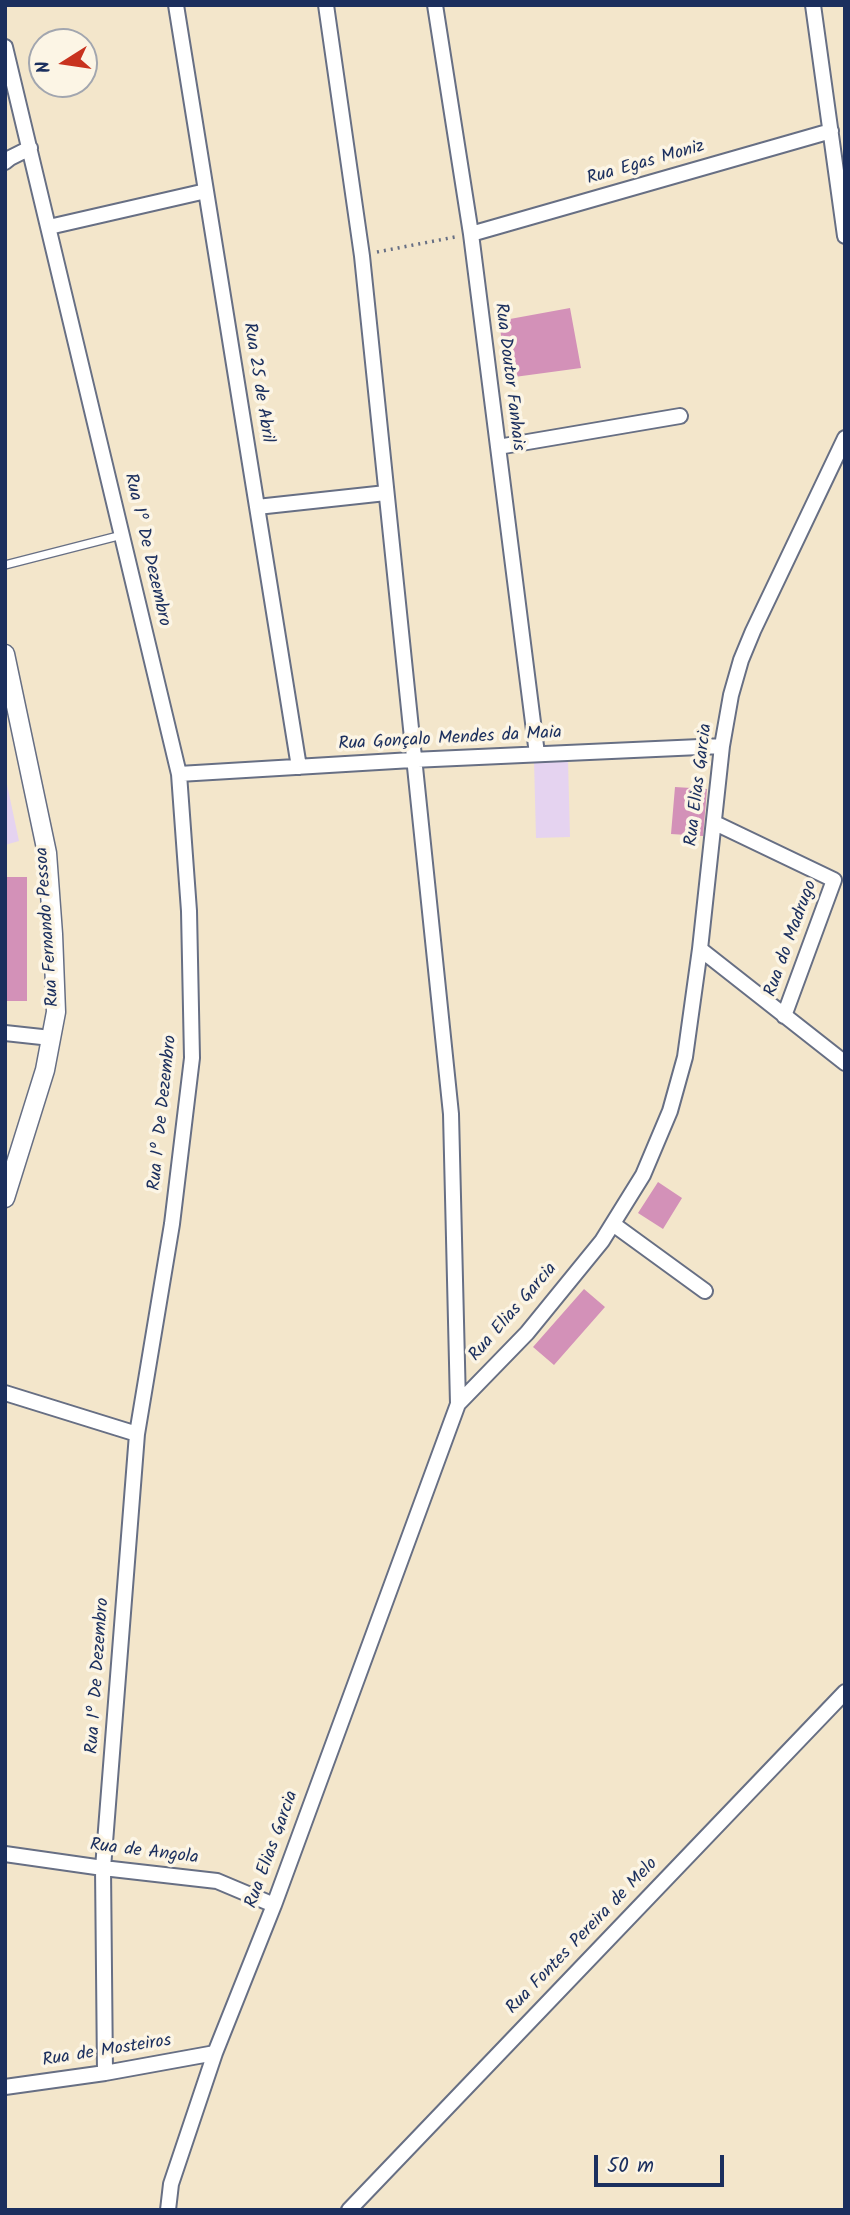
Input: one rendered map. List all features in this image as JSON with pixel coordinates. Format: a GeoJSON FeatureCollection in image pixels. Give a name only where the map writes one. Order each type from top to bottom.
{"type":"FeatureCollection","features":[{"type":"Feature","properties":{"kind":"street","name":"Rua 25 de Abril"},"geometry":{"type":"LineString","coordinates":[[176,5],[299,767]]}},
{"type":"Feature","properties":{"kind":"street"},"geometry":{"type":"LineString","coordinates":[[326,5],[362,256],[412,760],[451,1114],[458,1404]]}},
{"type":"Feature","properties":{"kind":"street","name":"Rua Doutor Fanhais"},"geometry":{"type":"LineString","coordinates":[[435,5],[471,234],[537,754]]}},
{"type":"Feature","properties":{"kind":"street"},"geometry":{"type":"LineString","coordinates":[[813,5],[845,236]]}},
{"type":"Feature","properties":{"kind":"street","name":"Rua 1º De Dezembro"},"geometry":{"type":"LineString","coordinates":[[5,47],[179,774],[189,911],[192,1058],[172,1224],[137,1434],[103,1868],[105,2073]]}},
{"type":"Feature","properties":{"kind":"street","name":"Rua Egas Moniz"},"geometry":{"type":"LineString","coordinates":[[471,234],[831,131]]}},
{"type":"Feature","properties":{"kind":"street"},"geometry":{"type":"LineString","coordinates":[[5,162],[30,148]]}},
{"type":"Feature","properties":{"kind":"street"},"geometry":{"type":"LineString","coordinates":[[49,226],[206,191]]}},
{"type":"Feature","properties":{"kind":"street"},"geometry":{"type":"LineString","coordinates":[[498,447],[680,416]]}},
{"type":"Feature","properties":{"kind":"street","name":"Rua Elias Garcia"},"geometry":{"type":"LineString","coordinates":[[168,2210],[171,2184],[215,2053],[274,1905],[458,1404],[527,1333],[602,1241],[643,1175],[670,1111],[685,1057],[715,823],[722,746],[731,695],[741,660],[845,438]]}},
{"type":"Feature","properties":{"kind":"street"},"geometry":{"type":"LineString","coordinates":[[257,507],[386,494]]}},
{"type":"Feature","properties":{"kind":"street","name":"Rua Fernando Pessoa"},"geometry":{"type":"LineString","coordinates":[[5,654],[47,853],[55,1012],[45,1070],[5,1198]]}},
{"type":"Feature","properties":{"kind":"street","name":"Rua Gonçalo Mendes da Maia"},"geometry":{"type":"LineString","coordinates":[[179,774],[722,746]]}},
{"type":"Feature","properties":{"kind":"street","name":"Rua do Madrugo"},"geometry":{"type":"LineString","coordinates":[[715,823],[834,880],[785,1016]]}},
{"type":"Feature","properties":{"kind":"street"},"geometry":{"type":"LineString","coordinates":[[700,949],[845,1063]]}},
{"type":"Feature","properties":{"kind":"street"},"geometry":{"type":"LineString","coordinates":[[5,1033],[51,1038]]}},
{"type":"Feature","properties":{"kind":"street"},"geometry":{"type":"LineString","coordinates":[[612,1224],[705,1291]]}},
{"type":"Feature","properties":{"kind":"street"},"geometry":{"type":"LineString","coordinates":[[5,1393],[137,1434]]}},
{"type":"Feature","properties":{"kind":"street","name":"Rua Fontes Pereira de Melo"},"geometry":{"type":"LineString","coordinates":[[349,2210],[845,1692]]}},
{"type":"Feature","properties":{"kind":"street","name":"Rua de Angola"},"geometry":{"type":"LineString","coordinates":[[5,1854],[217,1881],[274,1905]]}},
{"type":"Feature","properties":{"kind":"street","name":"Rua de Mosteiros"},"geometry":{"type":"LineString","coordinates":[[5,2087],[105,2073],[215,2053]]}},
{"type":"Feature","properties":{"kind":"lane"},"geometry":{"type":"LineString","coordinates":[[5,565],[122,535]]}},
{"type":"Feature","properties":{"kind":"path"},"geometry":{"type":"LineString","coordinates":[[362,256],[471,234]]}},
{"type":"Feature","properties":{"kind":"shaded area"},"geometry":{"type":"Polygon","coordinates":[[[534,760],[568,760],[570,837],[536,838],[534,760]]]}},
{"type":"Feature","properties":{"kind":"shaded area"},"geometry":{"type":"Polygon","coordinates":[[[5,775],[19,841],[5,845],[5,775]]]}},
{"type":"Feature","properties":{"kind":"building"},"geometry":{"type":"Polygon","coordinates":[[[570,308],[581,368],[507,378],[499,321],[570,308]]]}},
{"type":"Feature","properties":{"kind":"building"},"geometry":{"type":"Polygon","coordinates":[[[675,787],[707,789],[703,836],[671,834],[675,787]]]}},
{"type":"Feature","properties":{"kind":"building"},"geometry":{"type":"Polygon","coordinates":[[[5,877],[27,877],[27,1001],[5,1001],[5,877]]]}},
{"type":"Feature","properties":{"kind":"building"},"geometry":{"type":"Polygon","coordinates":[[[658,1182],[682,1198],[663,1229],[638,1213],[658,1182]]]}},
{"type":"Feature","properties":{"kind":"building"},"geometry":{"type":"Polygon","coordinates":[[[584,1289],[605,1307],[554,1365],[533,1347],[584,1289]]]}}]}
